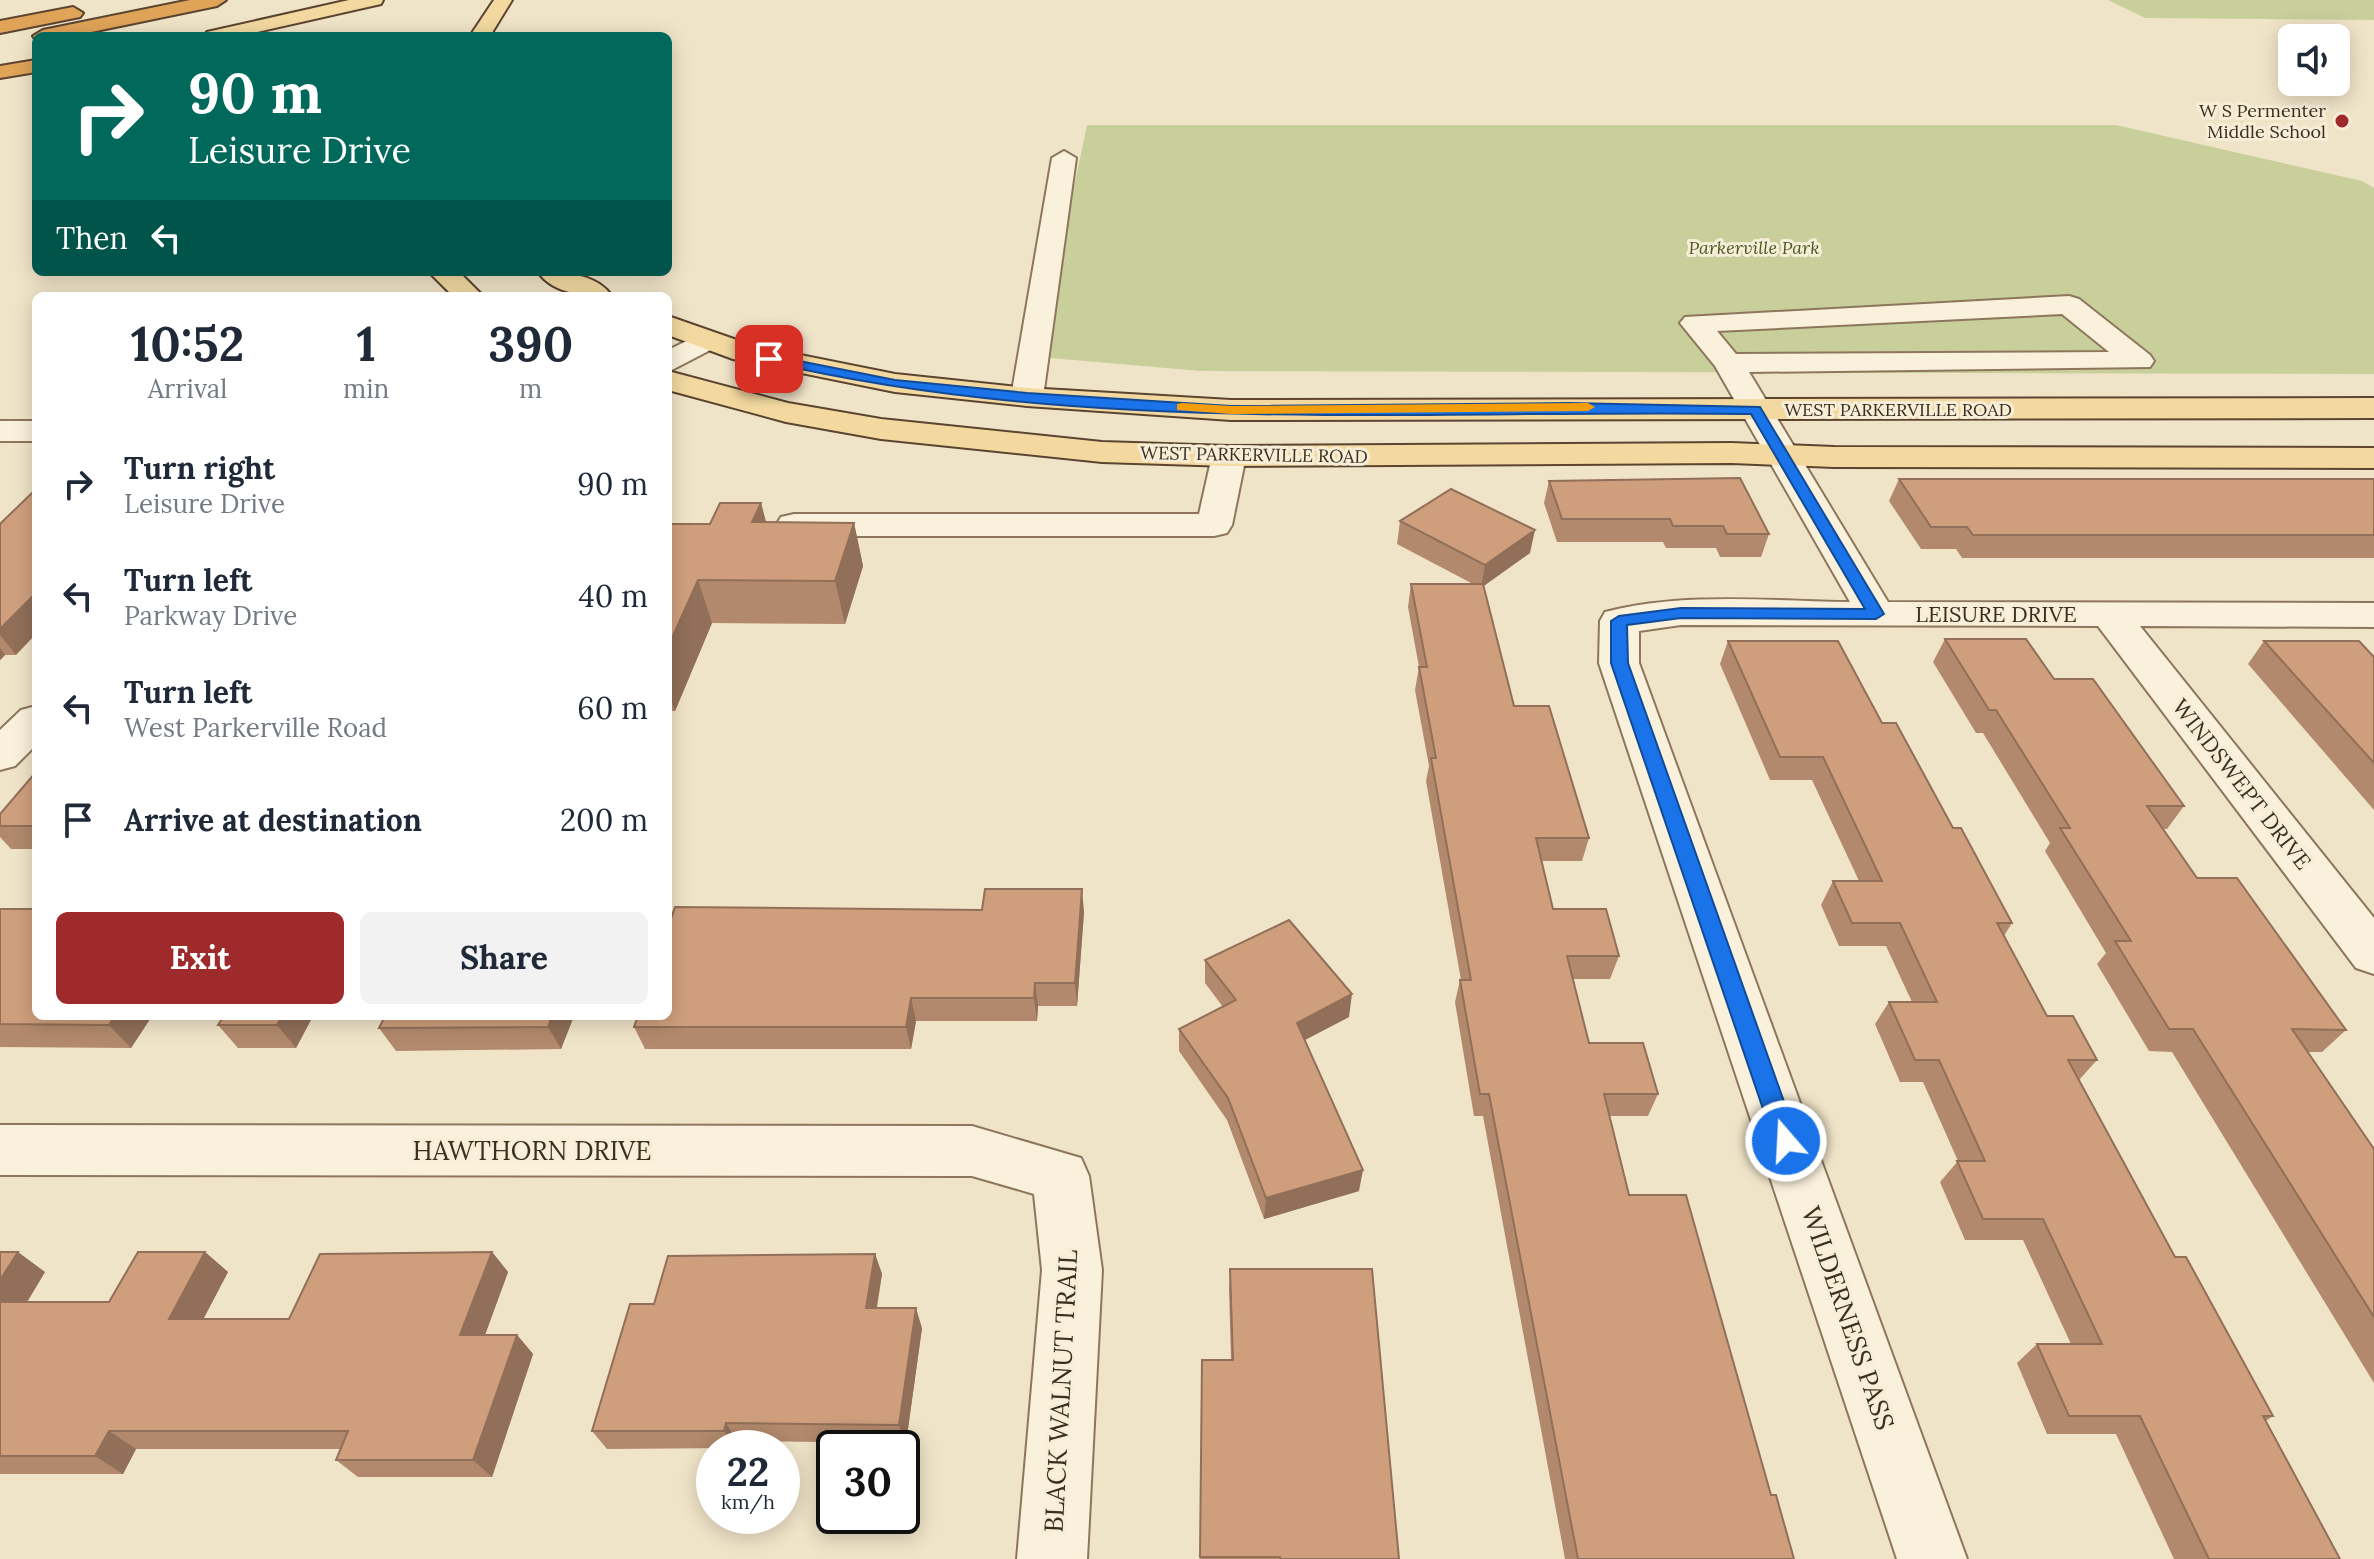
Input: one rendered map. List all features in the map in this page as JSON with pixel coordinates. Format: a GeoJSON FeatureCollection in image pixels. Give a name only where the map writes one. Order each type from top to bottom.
{"type":"FeatureCollection","features":[{"type":"Feature","properties":{"kind":"highway"},"geometry":{"type":"LineString","coordinates":[[0,27],[134,0]]}},
{"type":"Feature","properties":{"kind":"highway"},"geometry":{"type":"LineString","coordinates":[[62,32],[217,0]]}},
{"type":"Feature","properties":{"kind":"highway"},"geometry":{"type":"LineString","coordinates":[[0,45],[32,39]]}},
{"type":"Feature","properties":{"kind":"main road"},"geometry":{"type":"LineString","coordinates":[[232,32],[374,0]]}},
{"type":"Feature","properties":{"kind":"main road"},"geometry":{"type":"LineString","coordinates":[[479,32],[503,0]]}},
{"type":"Feature","properties":{"kind":"main road"},"geometry":{"type":"LineString","coordinates":[[0,75],[32,69]]}},
{"type":"Feature","properties":{"kind":"main road"},"geometry":{"type":"LineString","coordinates":[[447,276],[465,292]]}},
{"type":"Feature","properties":{"kind":"main road"},"geometry":{"type":"LineString","coordinates":[[560,276],[590,292]]}},
{"type":"Feature","properties":{"kind":"main road","name":"WEST PARKERVILLE ROAD"},"geometry":{"type":"LineString","coordinates":[[672,327],[744,353],[895,383],[1027,397],[1231,410],[1569,407],[1756,410],[2374,408]]}},
{"type":"Feature","properties":{"kind":"main road","name":"WEST PARKERVILLE ROAD"},"geometry":{"type":"LineString","coordinates":[[672,381],[786,412],[926,435],[1102,452],[1229,456],[2374,458]]}},
{"type":"Feature","properties":{"kind":"main road"},"geometry":{"type":"LineString","coordinates":[[1229,456],[1231,410]]}},
{"type":"Feature","properties":{"kind":"street"},"geometry":{"type":"LineString","coordinates":[[1027,397],[1064,158]]}},
{"type":"Feature","properties":{"kind":"street"},"geometry":{"type":"LineString","coordinates":[[1728,363],[2139,361],[2069,305],[1695,323],[1728,363],[1876,614]]}},
{"type":"Feature","properties":{"kind":"street"},"geometry":{"type":"LineString","coordinates":[[672,361],[707,340]]}},
{"type":"Feature","properties":{"kind":"street"},"geometry":{"type":"LineString","coordinates":[[0,431],[32,431]]}},
{"type":"Feature","properties":{"kind":"street"},"geometry":{"type":"LineString","coordinates":[[762,525],[1214,525],[1229,456]]}},
{"type":"Feature","properties":{"kind":"street","name":"LEISURE DRIVE"},"geometry":{"type":"LineString","coordinates":[[1619,621],[1681,613],[2374,615]]}},
{"type":"Feature","properties":{"kind":"street","name":"WINDSWEPT DRIVE"},"geometry":{"type":"LineString","coordinates":[[2110,615],[2374,954]]}},
{"type":"Feature","properties":{"kind":"street","name":"WILDERNESS PASS"},"geometry":{"type":"LineString","coordinates":[[1619,621],[1619,663],[1932,1559]]}},
{"type":"Feature","properties":{"kind":"street"},"geometry":{"type":"LineString","coordinates":[[0,755],[32,724]]}},
{"type":"Feature","properties":{"kind":"street","name":"HAWTHORN DRIVE"},"geometry":{"type":"LineString","coordinates":[[0,1150],[972,1151],[1061,1176]]}},
{"type":"Feature","properties":{"kind":"street","name":"BLACK WALNUT TRAIL"},"geometry":{"type":"LineString","coordinates":[[1052,1559],[1072,1270],[1061,1176]]}},
{"type":"Feature","properties":{"kind":"green space"},"geometry":{"type":"Polygon","coordinates":[[[2108,0],[2374,0],[2374,20],[2145,18],[2108,0]]]}},
{"type":"Feature","properties":{"kind":"green space","name":"Parkerville Park"},"geometry":{"type":"Polygon","coordinates":[[[1087,125],[2116,125],[2362,181],[2374,188],[2374,374],[1201,371],[1038,357],[1087,125]]]}},
{"type":"Feature","properties":{"kind":"building"},"geometry":{"type":"Polygon","coordinates":[[[1740,478],[1769,534],[1727,534],[1723,526],[1673,526],[1670,519],[1562,519],[1549,481],[1740,478]]]}},
{"type":"Feature","properties":{"kind":"building"},"geometry":{"type":"Polygon","coordinates":[[[1899,479],[2374,479],[2374,535],[1973,535],[1967,527],[1931,527],[1899,479]]]}},
{"type":"Feature","properties":{"kind":"building"},"geometry":{"type":"Polygon","coordinates":[[[1451,489],[1535,530],[1485,565],[1400,521],[1451,489]]]}},
{"type":"Feature","properties":{"kind":"building"},"geometry":{"type":"Polygon","coordinates":[[[32,493],[32,597],[0,629],[0,524],[32,493]]]}},
{"type":"Feature","properties":{"kind":"building"},"geometry":{"type":"Polygon","coordinates":[[[720,503],[761,503],[752,522],[854,523],[835,581],[698,580],[672,638],[672,524],[710,524],[720,503]]]}},
{"type":"Feature","properties":{"kind":"building"},"geometry":{"type":"Polygon","coordinates":[[[1411,584],[1483,584],[1514,706],[1549,706],[1589,838],[1536,838],[1553,909],[1606,909],[1619,956],[1567,956],[1589,1043],[1643,1043],[1658,1094],[1604,1094],[1629,1195],[1686,1195],[1771,1495],[1776,1495],[1794,1559],[1578,1559],[1489,1094],[1480,1094],[1460,980],[1471,980],[1431,758],[1436,758],[1419,667],[1427,667],[1411,584]]]}},
{"type":"Feature","properties":{"kind":"building"},"geometry":{"type":"Polygon","coordinates":[[[1945,639],[2026,639],[2054,679],[2093,679],[2184,806],[2147,806],[2197,878],[2237,878],[2346,1030],[2292,1029],[2374,1149],[2374,1317],[2193,1029],[2169,1029],[2115,941],[2131,941],[2060,828],[2070,828],[1996,710],[1989,710],[1945,639]]]}},
{"type":"Feature","properties":{"kind":"building"},"geometry":{"type":"Polygon","coordinates":[[[1728,641],[1838,641],[1882,723],[1896,723],[1953,828],[1961,828],[2012,923],[1997,923],[2047,1016],[2073,1016],[2097,1060],[2068,1060],[2175,1257],[2186,1257],[2273,1416],[2263,1416],[2340,1559],[2209,1559],[2140,1416],[2069,1416],[2037,1344],[2102,1344],[2043,1219],[1983,1219],[1957,1161],[1985,1161],[1939,1060],[1915,1060],[1889,1002],[1937,1002],[1900,923],[1852,923],[1833,881],[1882,881],[1823,757],[1780,757],[1728,641]]]}},
{"type":"Feature","properties":{"kind":"building"},"geometry":{"type":"Polygon","coordinates":[[[2264,641],[2359,641],[2374,657],[2374,763],[2264,641]]]}},
{"type":"Feature","properties":{"kind":"building"},"geometry":{"type":"Polygon","coordinates":[[[32,777],[32,826],[0,826],[0,814],[32,777]]]}},
{"type":"Feature","properties":{"kind":"building"},"geometry":{"type":"Polygon","coordinates":[[[985,889],[1082,889],[1075,983],[1035,983],[1034,998],[911,998],[906,1027],[634,1027],[637,1020],[672,1020],[672,916],[675,907],[982,910],[985,889]]]}},
{"type":"Feature","properties":{"kind":"building"},"geometry":{"type":"Polygon","coordinates":[[[0,909],[32,909],[32,1020],[112,1020],[109,1025],[0,1024],[0,909]]]}},
{"type":"Feature","properties":{"kind":"building"},"geometry":{"type":"Polygon","coordinates":[[[1289,920],[1352,994],[1297,1023],[1363,1170],[1266,1198],[1228,1098],[1179,1029],[1236,1000],[1205,960],[1289,920]]]}},
{"type":"Feature","properties":{"kind":"building"},"geometry":{"type":"Polygon","coordinates":[[[221,1020],[280,1020],[277,1025],[218,1025],[221,1020]]]}},
{"type":"Feature","properties":{"kind":"building"},"geometry":{"type":"Polygon","coordinates":[[[383,1020],[551,1020],[548,1027],[379,1028],[383,1020]]]}},
{"type":"Feature","properties":{"kind":"building"},"geometry":{"type":"Polygon","coordinates":[[[0,1252],[18,1252],[0,1280],[0,1252]]]}},
{"type":"Feature","properties":{"kind":"building"},"geometry":{"type":"Polygon","coordinates":[[[138,1252],[205,1252],[169,1319],[289,1319],[320,1254],[492,1252],[460,1335],[517,1335],[473,1460],[336,1460],[348,1431],[109,1431],[95,1456],[0,1456],[0,1302],[109,1302],[138,1252]]]}},
{"type":"Feature","properties":{"kind":"building"},"geometry":{"type":"Polygon","coordinates":[[[875,1254],[866,1308],[916,1308],[899,1425],[726,1423],[724,1430],[592,1431],[630,1304],[654,1304],[668,1256],[875,1254]]]}},
{"type":"Feature","properties":{"kind":"building"},"geometry":{"type":"Polygon","coordinates":[[[1230,1269],[1372,1269],[1399,1559],[1200,1557],[1202,1360],[1233,1360],[1230,1269]]]}},
{"type":"Feature","properties":{"kind":"slow traffic"},"geometry":{"type":"LineString","coordinates":[[1182,407],[1231,410],[1588,407]]}},
{"type":"Feature","properties":{"kind":"place","name":"W S Permenter Middle School"},"geometry":{"type":"Point","coordinates":[2342,121]}},
{"type":"Feature","properties":{"kind":"route"},"geometry":{"type":"LineString","coordinates":[[769,359],[895,383],[1027,397],[1231,410],[1713,407],[1756,410],[1876,614],[1681,613],[1619,621],[1619,663],[1786,1141]]}}]}
